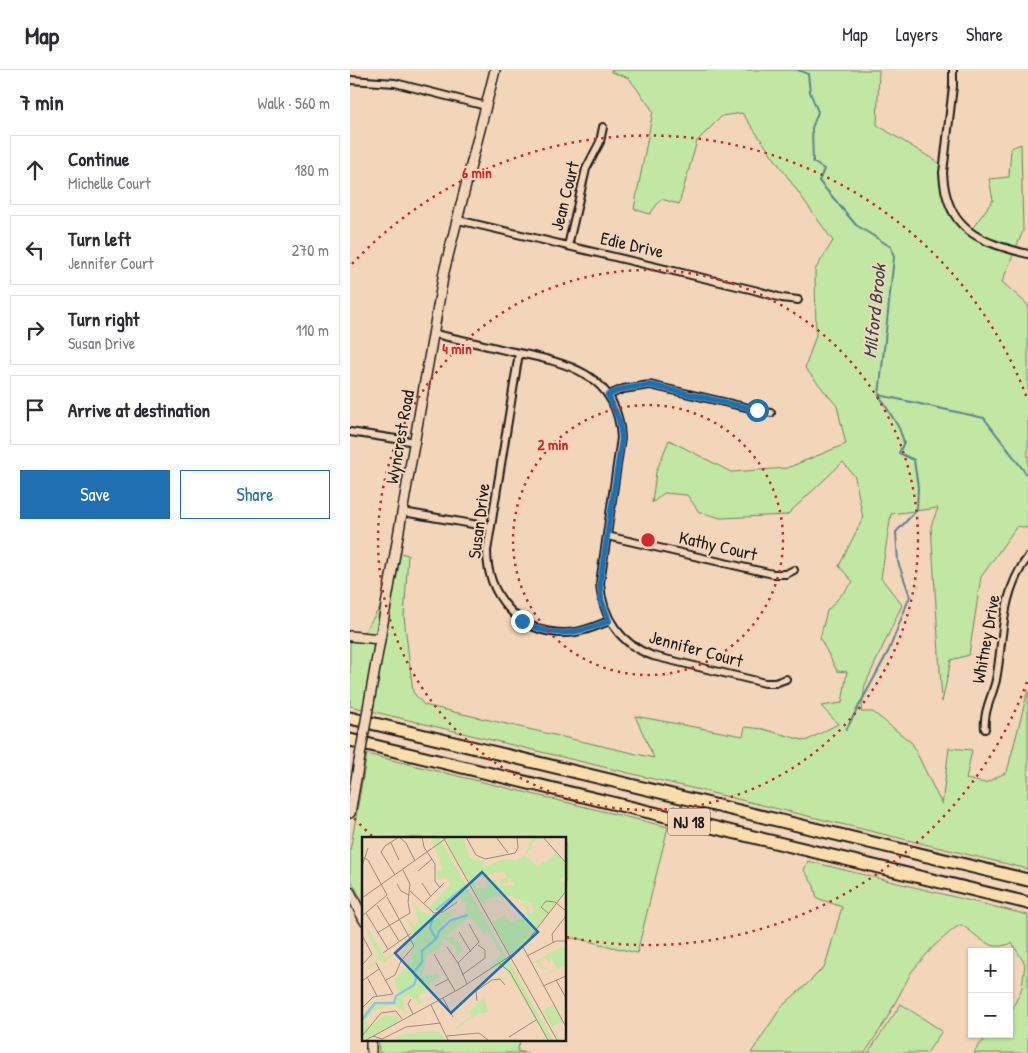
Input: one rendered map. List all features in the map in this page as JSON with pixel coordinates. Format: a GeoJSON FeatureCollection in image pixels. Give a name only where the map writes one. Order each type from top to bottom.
{"type":"FeatureCollection","features":[{"type":"Feature","properties":{"kind":"highway","name":"NJ 18"},"geometry":{"type":"LineString","coordinates":[[350,718],[1028,880]]}},
{"type":"Feature","properties":{"kind":"highway","name":"NJ 18"},"geometry":{"type":"LineString","coordinates":[[350,740],[1028,903]]}},
{"type":"Feature","properties":{"kind":"street","name":"Wyncrest Road"},"geometry":{"type":"LineString","coordinates":[[350,813],[416,442],[444,272],[495,70]]}},
{"type":"Feature","properties":{"kind":"street"},"geometry":{"type":"LineString","coordinates":[[953,70],[943,173],[948,202],[957,219],[969,232],[994,245],[1028,254]]}},
{"type":"Feature","properties":{"kind":"street"},"geometry":{"type":"LineString","coordinates":[[350,80],[395,83],[486,106]]}},
{"type":"Feature","properties":{"kind":"street","name":"Jean Court"},"geometry":{"type":"LineString","coordinates":[[568,246],[586,168],[600,142],[604,126]]}},
{"type":"Feature","properties":{"kind":"street","name":"Edie Drive"},"geometry":{"type":"LineString","coordinates":[[458,220],[782,298],[798,300]]}},
{"type":"Feature","properties":{"kind":"street","name":"Jennifer Court"},"geometry":{"type":"LineString","coordinates":[[434,334],[574,367],[590,376],[608,395],[619,420],[622,438],[600,583],[601,599],[609,621],[621,637],[639,650],[653,656],[765,683],[786,679]]}},
{"type":"Feature","properties":{"kind":"street","name":"Susan Drive"},"geometry":{"type":"LineString","coordinates":[[519,353],[490,527],[487,551],[490,576],[501,600],[518,618],[538,628],[561,633],[582,631],[609,621]]}},
{"type":"Feature","properties":{"kind":"street"},"geometry":{"type":"LineString","coordinates":[[608,395],[623,389],[650,385],[771,413]]}},
{"type":"Feature","properties":{"kind":"street"},"geometry":{"type":"LineString","coordinates":[[350,432],[416,442]]}},
{"type":"Feature","properties":{"kind":"street"},"geometry":{"type":"LineString","coordinates":[[403,512],[490,527]]}},
{"type":"Feature","properties":{"kind":"street","name":"Kathy Court"},"geometry":{"type":"LineString","coordinates":[[607,536],[773,574],[786,574],[794,570]]}},
{"type":"Feature","properties":{"kind":"street","name":"Whitney Drive"},"geometry":{"type":"LineString","coordinates":[[985,729],[984,720],[995,681],[1006,605],[1015,579],[1028,557]]}},
{"type":"Feature","properties":{"kind":"street"},"geometry":{"type":"LineString","coordinates":[[350,636],[380,639]]}},
{"type":"Feature","properties":{"kind":"street"},"geometry":{"type":"LineString","coordinates":[[350,892],[362,916]]}},
{"type":"Feature","properties":{"kind":"street"},"geometry":{"type":"LineString","coordinates":[[371,1040],[371,1053]]}},
{"type":"Feature","properties":{"kind":"green space"},"geometry":{"type":"Polygon","coordinates":[[[611,70],[879,70],[877,125],[939,163],[951,213],[969,233],[993,200],[989,179],[1009,177],[1011,148],[1021,144],[1023,231],[1002,282],[1028,305],[1028,528],[1017,526],[981,577],[969,655],[951,660],[942,702],[931,526],[938,508],[891,514],[881,578],[902,605],[865,685],[861,712],[873,712],[912,743],[942,805],[949,748],[972,750],[966,779],[985,783],[1007,772],[1028,690],[1028,869],[350,706],[350,634],[363,634],[389,593],[396,552],[408,555],[404,617],[413,692],[424,705],[654,758],[635,716],[743,736],[745,727],[763,729],[806,741],[838,724],[821,706],[842,703],[847,672],[837,671],[820,638],[827,611],[853,582],[839,566],[863,518],[855,477],[843,462],[787,515],[721,518],[699,512],[687,495],[664,493],[652,503],[656,472],[669,440],[731,472],[787,468],[846,444],[837,406],[805,368],[816,335],[815,270],[833,241],[742,113],[722,116],[697,141],[679,204],[661,199],[650,214],[634,209],[653,111],[629,78],[611,72],[611,70]]]}},
{"type":"Feature","properties":{"kind":"green space"},"geometry":{"type":"Polygon","coordinates":[[[367,754],[668,827],[637,953],[575,938],[566,939],[566,837],[362,837],[362,900],[350,878],[350,851],[367,754]]]}},
{"type":"Feature","properties":{"kind":"green space"},"geometry":{"type":"Polygon","coordinates":[[[808,861],[1028,915],[1028,1053],[974,1053],[987,1038],[1013,1038],[1013,1007],[1022,988],[1025,964],[1012,943],[995,946],[961,925],[934,946],[912,971],[886,1020],[865,1053],[751,1053],[782,1006],[825,966],[842,907],[817,898],[814,886],[804,870],[808,861]]]}},
{"type":"Feature","properties":{"kind":"green space"},"geometry":{"type":"Polygon","coordinates":[[[901,1004],[942,1031],[927,1053],[868,1053],[901,1004]]]}},
{"type":"Feature","properties":{"kind":"green space"},"geometry":{"type":"Polygon","coordinates":[[[378,1040],[521,1040],[517,1051],[528,1053],[379,1053],[378,1040]]]}},
{"type":"Feature","properties":{"kind":"waterway","name":"Milford Brook"},"geometry":{"type":"LineString","coordinates":[[798,70],[808,74],[810,92],[818,112],[812,128],[813,162],[824,169],[819,181],[856,225],[891,247],[894,257],[879,395],[984,418],[1028,476]]}},
{"type":"Feature","properties":{"kind":"waterway"},"geometry":{"type":"LineString","coordinates":[[846,730],[889,650],[910,596],[898,562],[896,532],[917,510],[918,487],[914,460],[899,453],[904,442],[899,428],[879,395]]}},
{"type":"Feature","properties":{"kind":"route"},"geometry":{"type":"LineString","coordinates":[[522,621],[550,632],[566,633],[582,631],[609,621],[601,599],[600,583],[622,438],[619,420],[608,395],[623,389],[650,385],[757,410]]}}]}
